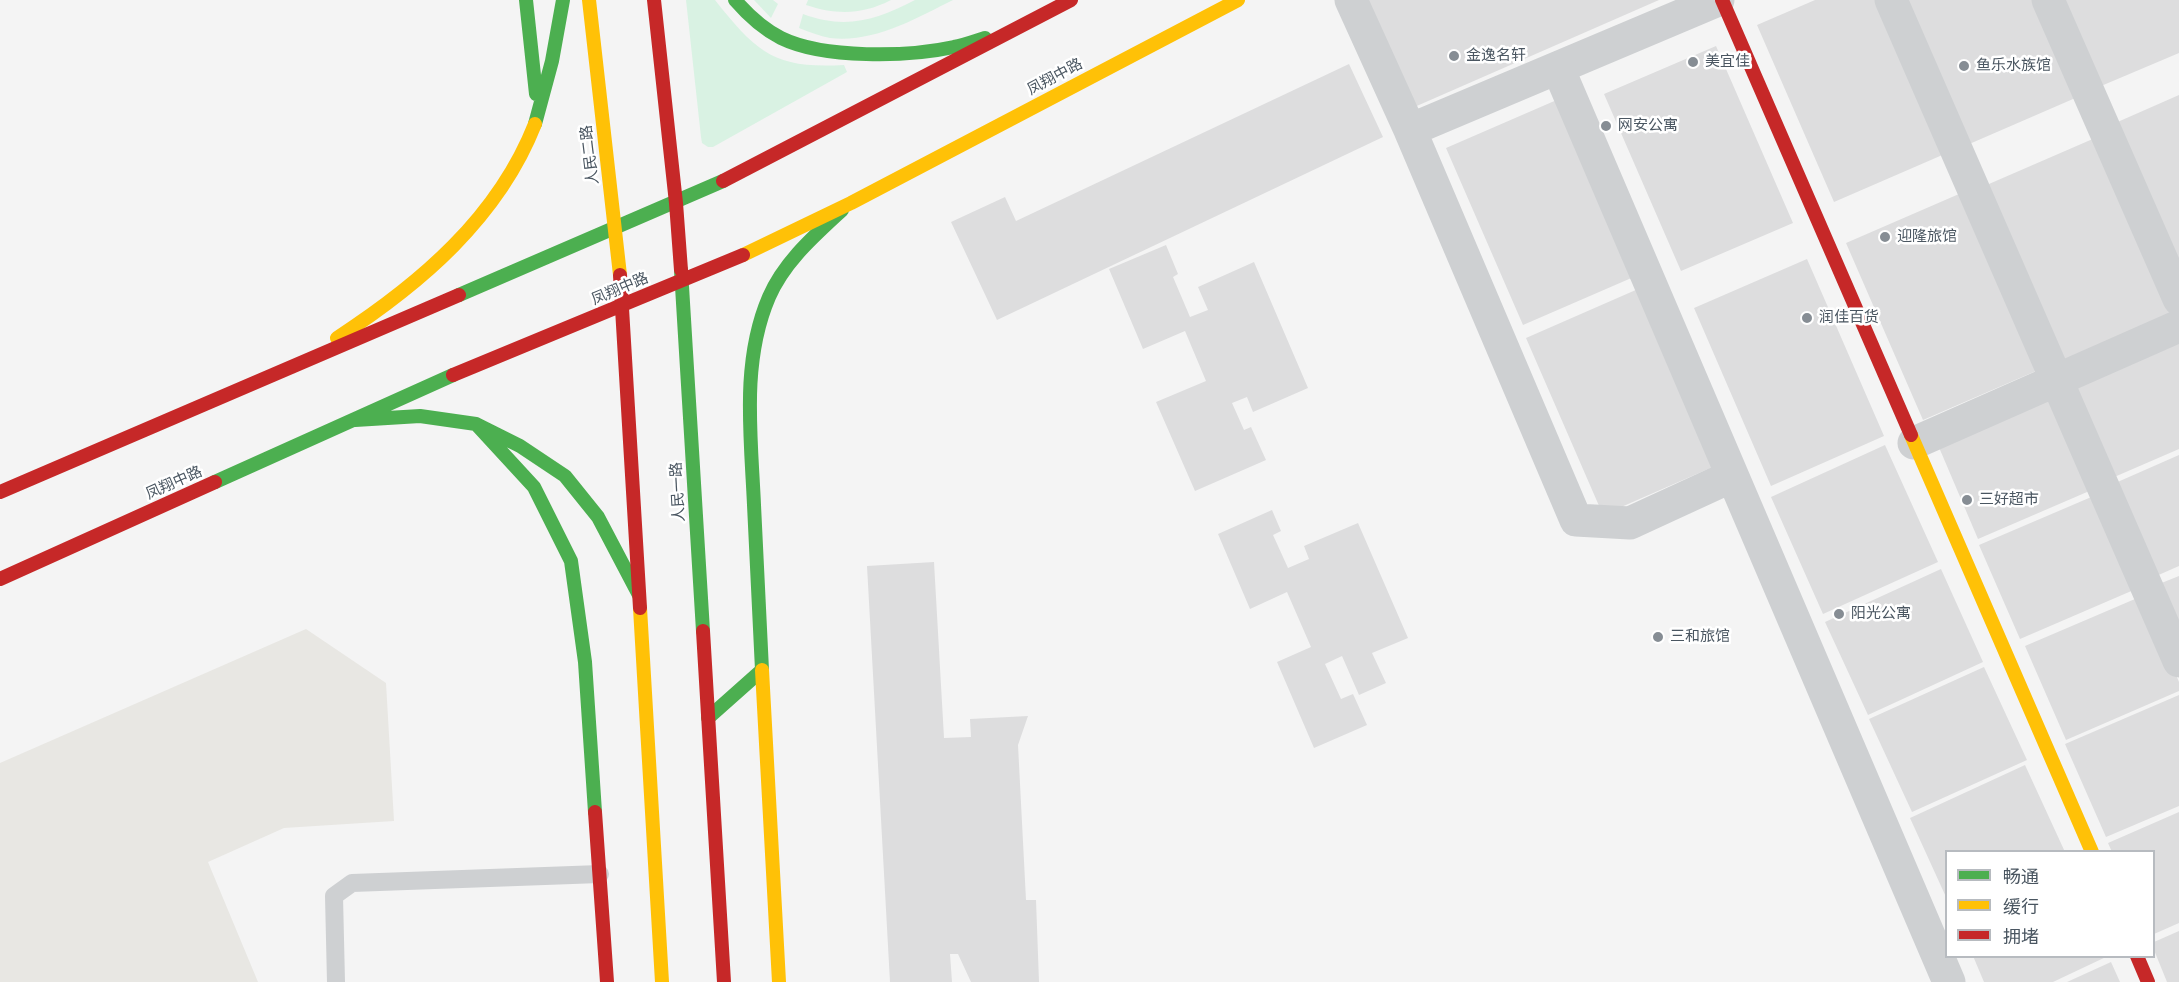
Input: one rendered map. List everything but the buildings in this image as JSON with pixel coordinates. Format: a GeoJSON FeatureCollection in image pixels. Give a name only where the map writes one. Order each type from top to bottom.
{"type":"FeatureCollection","features":[{"type":"Feature","properties":{"kind":"main road"},"geometry":{"type":"LineString","coordinates":[[526,0],[538,110]]}},
{"type":"Feature","properties":{"kind":"main road"},"geometry":{"type":"LineString","coordinates":[[292,366],[365,320],[410,285],[462,238],[498,195],[520,156],[538,110],[557,42],[563,0]]}},
{"type":"Feature","properties":{"kind":"main road","name":"人民二路"},"geometry":{"type":"LineString","coordinates":[[589,0],[616,230],[622,306]]}},
{"type":"Feature","properties":{"kind":"main road","name":"人民一路"},"geometry":{"type":"LineString","coordinates":[[654,0],[682,281],[724,982]]}},
{"type":"Feature","properties":{"kind":"main road"},"geometry":{"type":"LineString","coordinates":[[735,0],[751,18],[782,39],[813,50],[846,53],[906,52],[951,48],[1019,28]]}},
{"type":"Feature","properties":{"kind":"main road"},"geometry":{"type":"LineString","coordinates":[[0,492],[676,203],[750,169],[1071,0]]}},
{"type":"Feature","properties":{"kind":"main road","name":"凤翔中路"},"geometry":{"type":"LineString","coordinates":[[0,579],[462,371],[747,252],[851,203],[1238,0]]}},
{"type":"Feature","properties":{"kind":"main road"},"geometry":{"type":"LineString","coordinates":[[1720,0],[2091,850]]}},
{"type":"Feature","properties":{"kind":"main road"},"geometry":{"type":"LineString","coordinates":[[779,982],[750,406],[758,329],[769,296],[788,265],[814,236],[851,203]]}},
{"type":"Feature","properties":{"kind":"main road"},"geometry":{"type":"LineString","coordinates":[[622,306],[662,982]]}},
{"type":"Feature","properties":{"kind":"main road"},"geometry":{"type":"LineString","coordinates":[[353,420],[420,416],[476,424],[520,446],[566,476],[598,517],[639,596]]}},
{"type":"Feature","properties":{"kind":"main road"},"geometry":{"type":"LineString","coordinates":[[476,424],[534,487],[571,561],[585,662],[607,982]]}},
{"type":"Feature","properties":{"kind":"main road"},"geometry":{"type":"LineString","coordinates":[[708,718],[762,670]]}},
{"type":"Feature","properties":{"kind":"main road"},"geometry":{"type":"LineString","coordinates":[[2137,958],[2148,982]]}},
{"type":"Feature","properties":{"kind":"street"},"geometry":{"type":"LineString","coordinates":[[1351,0],[1410,130],[1576,520],[1630,523],[1732,476]]}},
{"type":"Feature","properties":{"kind":"street"},"geometry":{"type":"LineString","coordinates":[[1410,130],[1720,0]]}},
{"type":"Feature","properties":{"kind":"street"},"geometry":{"type":"LineString","coordinates":[[1891,0],[2179,662]]}},
{"type":"Feature","properties":{"kind":"street"},"geometry":{"type":"LineString","coordinates":[[2048,0],[2179,299]]}},
{"type":"Feature","properties":{"kind":"street"},"geometry":{"type":"LineString","coordinates":[[1558,68],[1949,982]]}},
{"type":"Feature","properties":{"kind":"street"},"geometry":{"type":"LineString","coordinates":[[1914,443],[2179,326]]}},
{"type":"Feature","properties":{"kind":"lane"},"geometry":{"type":"LineString","coordinates":[[336,982],[334,896],[352,883],[600,874]]}},
{"type":"Feature","properties":{"kind":"shaded area"},"geometry":{"type":"Polygon","coordinates":[[[306,629],[386,683],[394,821],[284,828],[208,862],[258,982],[0,982],[0,763],[306,629]]]}},
{"type":"Feature","properties":{"kind":"green space"},"geometry":{"type":"Polygon","coordinates":[[[686,0],[715,0],[743,33],[769,54],[801,64],[844,65],[847,72],[713,147],[708,147],[702,143],[701,137],[686,0]]]}},
{"type":"Feature","properties":{"kind":"green space"},"geometry":{"type":"Polygon","coordinates":[[[754,0],[773,0],[778,4],[771,18],[754,0]]]}},
{"type":"Feature","properties":{"kind":"green space"},"geometry":{"type":"Polygon","coordinates":[[[808,0],[891,0],[870,9],[838,12],[806,5],[808,0]]]}},
{"type":"Feature","properties":{"kind":"green space"},"geometry":{"type":"Polygon","coordinates":[[[915,0],[953,0],[894,28],[862,37],[830,38],[799,28],[803,14],[819,19],[847,22],[887,13],[915,0]]]}},
{"type":"Feature","properties":{"kind":"traffic: fast"},"geometry":{"type":"LineString","coordinates":[[526,0],[536,94]]}},
{"type":"Feature","properties":{"kind":"traffic: fast"},"geometry":{"type":"LineString","coordinates":[[535,124],[552,61],[563,0]]}},
{"type":"Feature","properties":{"kind":"traffic: fast"},"geometry":{"type":"LineString","coordinates":[[735,0],[756,21],[774,34],[799,45],[820,50],[866,54],[914,53],[958,46],[985,38]]}},
{"type":"Feature","properties":{"kind":"traffic: fast"},"geometry":{"type":"LineString","coordinates":[[459,295],[723,181]]}},
{"type":"Feature","properties":{"kind":"traffic: fast"},"geometry":{"type":"LineString","coordinates":[[708,718],[762,670],[750,426],[751,373],[760,322],[775,284],[791,261],[842,210]]}},
{"type":"Feature","properties":{"kind":"traffic: fast"},"geometry":{"type":"LineString","coordinates":[[681,270],[703,631]]}},
{"type":"Feature","properties":{"kind":"traffic: fast"},"geometry":{"type":"LineString","coordinates":[[215,482],[453,375]]}},
{"type":"Feature","properties":{"kind":"traffic: fast"},"geometry":{"type":"LineString","coordinates":[[355,420],[420,416],[476,424],[520,446],[565,476],[598,517],[639,595]]}},
{"type":"Feature","properties":{"kind":"traffic: fast"},"geometry":{"type":"LineString","coordinates":[[476,424],[534,487],[571,561],[585,662],[595,812]]}},
{"type":"Feature","properties":{"kind":"traffic: slow"},"geometry":{"type":"LineString","coordinates":[[589,0],[620,275]]}},
{"type":"Feature","properties":{"kind":"traffic: slow"},"geometry":{"type":"LineString","coordinates":[[743,255],[851,203],[1238,0]]}},
{"type":"Feature","properties":{"kind":"traffic: slow"},"geometry":{"type":"LineString","coordinates":[[337,338],[398,295],[453,246],[478,219],[500,190],[535,124]]}},
{"type":"Feature","properties":{"kind":"traffic: slow"},"geometry":{"type":"LineString","coordinates":[[1911,435],[2091,850]]}},
{"type":"Feature","properties":{"kind":"traffic: slow"},"geometry":{"type":"LineString","coordinates":[[640,608],[662,982]]}},
{"type":"Feature","properties":{"kind":"traffic: slow"},"geometry":{"type":"LineString","coordinates":[[762,670],[779,982]]}},
{"type":"Feature","properties":{"kind":"traffic: jam"},"geometry":{"type":"LineString","coordinates":[[654,0],[681,270]]}},
{"type":"Feature","properties":{"kind":"traffic: jam"},"geometry":{"type":"LineString","coordinates":[[723,181],[1071,0]]}},
{"type":"Feature","properties":{"kind":"traffic: jam"},"geometry":{"type":"LineString","coordinates":[[1722,0],[1911,435]]}},
{"type":"Feature","properties":{"kind":"traffic: jam"},"geometry":{"type":"LineString","coordinates":[[453,375],[743,255]]}},
{"type":"Feature","properties":{"kind":"traffic: jam"},"geometry":{"type":"LineString","coordinates":[[620,275],[640,608]]}},
{"type":"Feature","properties":{"kind":"traffic: jam"},"geometry":{"type":"LineString","coordinates":[[0,492],[459,295]]}},
{"type":"Feature","properties":{"kind":"traffic: jam"},"geometry":{"type":"LineString","coordinates":[[0,579],[215,482]]}},
{"type":"Feature","properties":{"kind":"traffic: jam"},"geometry":{"type":"LineString","coordinates":[[703,631],[724,982]]}},
{"type":"Feature","properties":{"kind":"traffic: jam"},"geometry":{"type":"LineString","coordinates":[[595,812],[607,982]]}},
{"type":"Feature","properties":{"kind":"traffic: jam"},"geometry":{"type":"LineString","coordinates":[[2138,958],[2148,982]]}},
{"type":"Feature","properties":{"kind":"place","name":"金逸名轩"},"geometry":{"type":"Point","coordinates":[1454,56]}},
{"type":"Feature","properties":{"kind":"place","name":"美宜佳"},"geometry":{"type":"Point","coordinates":[1693,62]}},
{"type":"Feature","properties":{"kind":"place","name":"鱼乐水族馆"},"geometry":{"type":"Point","coordinates":[1964,66]}},
{"type":"Feature","properties":{"kind":"place","name":"网安公寓"},"geometry":{"type":"Point","coordinates":[1606,126]}},
{"type":"Feature","properties":{"kind":"place","name":"迎隆旅馆"},"geometry":{"type":"Point","coordinates":[1885,237]}},
{"type":"Feature","properties":{"kind":"place","name":"润佳百货"},"geometry":{"type":"Point","coordinates":[1807,318]}},
{"type":"Feature","properties":{"kind":"place","name":"三好超市"},"geometry":{"type":"Point","coordinates":[1967,500]}},
{"type":"Feature","properties":{"kind":"place","name":"阳光公寓"},"geometry":{"type":"Point","coordinates":[1839,614]}},
{"type":"Feature","properties":{"kind":"place","name":"三和旅馆"},"geometry":{"type":"Point","coordinates":[1658,637]}}]}
